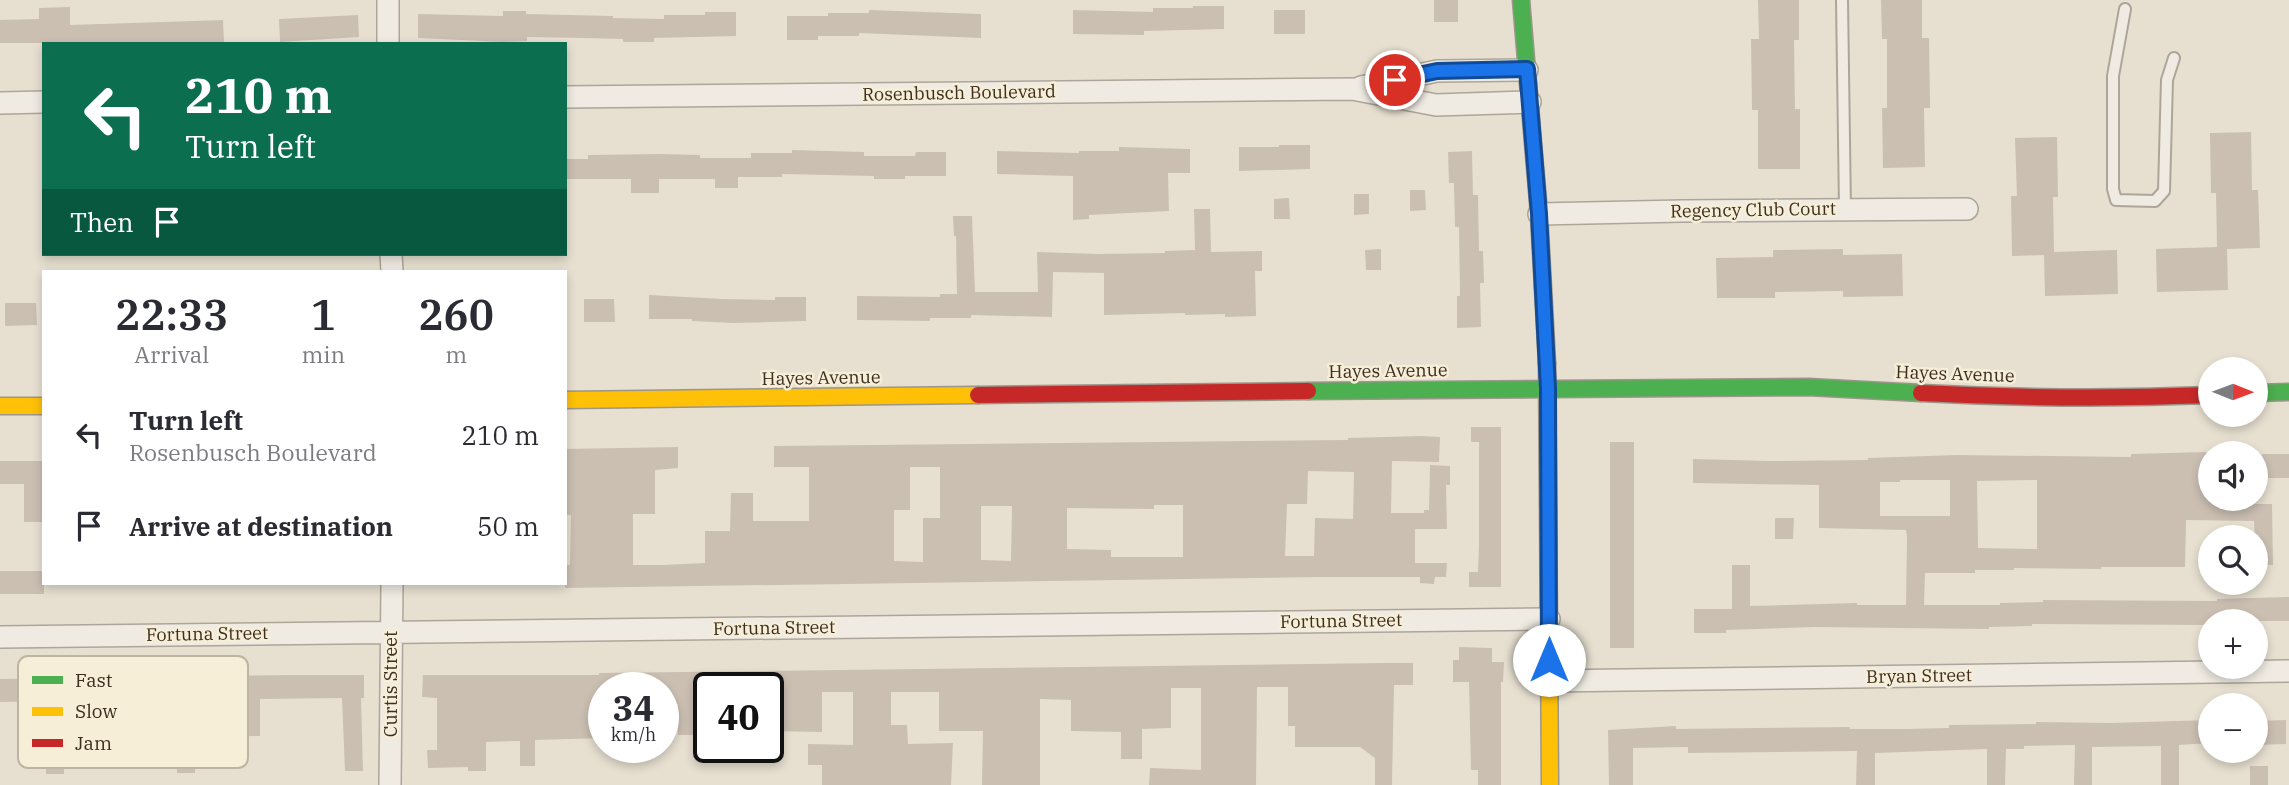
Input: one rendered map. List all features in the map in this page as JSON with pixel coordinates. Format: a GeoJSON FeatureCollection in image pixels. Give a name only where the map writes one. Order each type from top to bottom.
{"type":"FeatureCollection","features":[{"type":"Feature","properties":{"kind":"street"},"geometry":{"type":"LineString","coordinates":[[388,0],[388,42]]}},
{"type":"Feature","properties":{"kind":"street"},"geometry":{"type":"LineString","coordinates":[[1521,0],[1539,214],[1548,388],[1549,785]]}},
{"type":"Feature","properties":{"kind":"street","name":"Rosenbusch Boulevard"},"geometry":{"type":"LineString","coordinates":[[1352,89],[1437,71],[1527,69]]}},
{"type":"Feature","properties":{"kind":"street","name":"Rosenbusch Boulevard"},"geometry":{"type":"LineString","coordinates":[[567,97],[1352,89],[1436,105],[1530,102]]}},
{"type":"Feature","properties":{"kind":"street"},"geometry":{"type":"LineString","coordinates":[[0,103],[42,102]]}},
{"type":"Feature","properties":{"kind":"street","name":"Regency Club Court"},"geometry":{"type":"LineString","coordinates":[[1539,214],[1966,209]]}},
{"type":"Feature","properties":{"kind":"street","name":"Hayes Avenue"},"geometry":{"type":"LineString","coordinates":[[567,400],[1808,387],[1979,396],[2198,395]]}},
{"type":"Feature","properties":{"kind":"street"},"geometry":{"type":"LineString","coordinates":[[2268,393],[2289,392]]}},
{"type":"Feature","properties":{"kind":"street"},"geometry":{"type":"LineString","coordinates":[[0,406],[42,405]]}},
{"type":"Feature","properties":{"kind":"street","name":"Curtis Street"},"geometry":{"type":"LineString","coordinates":[[390,785],[391,585]]}},
{"type":"Feature","properties":{"kind":"street","name":"Fortuna Street"},"geometry":{"type":"LineString","coordinates":[[0,637],[1549,619]]}},
{"type":"Feature","properties":{"kind":"street","name":"Bryan Street"},"geometry":{"type":"LineString","coordinates":[[1549,681],[2289,671]]}},
{"type":"Feature","properties":{"kind":"lane"},"geometry":{"type":"LineString","coordinates":[[1842,0],[1845,209]]}},
{"type":"Feature","properties":{"kind":"lane"},"geometry":{"type":"LineString","coordinates":[[2125,9],[2113,76],[2113,189],[2116,200],[2155,201],[2164,191],[2167,80],[2174,58]]}},
{"type":"Feature","properties":{"kind":"building"},"geometry":{"type":"Polygon","coordinates":[[[1434,0],[1458,0],[1458,22],[1434,22],[1434,0]]]}},
{"type":"Feature","properties":{"kind":"building"},"geometry":{"type":"Polygon","coordinates":[[[1758,0],[1799,0],[1799,40],[1794,40],[1795,109],[1800,109],[1800,169],[1758,169],[1758,110],[1752,110],[1751,39],[1759,39],[1758,0]]]}},
{"type":"Feature","properties":{"kind":"building"},"geometry":{"type":"Polygon","coordinates":[[[1881,0],[1922,0],[1922,38],[1929,38],[1930,108],[1924,108],[1925,167],[1883,168],[1882,108],[1887,108],[1887,39],[1882,39],[1881,0]]]}},
{"type":"Feature","properties":{"kind":"building"},"geometry":{"type":"Polygon","coordinates":[[[1224,6],[1224,29],[1144,31],[1144,35],[1073,34],[1073,10],[1153,12],[1153,8],[1224,6]]]}},
{"type":"Feature","properties":{"kind":"building"},"geometry":{"type":"Polygon","coordinates":[[[70,7],[70,25],[223,20],[224,42],[0,43],[0,20],[39,19],[39,8],[70,7]]]}},
{"type":"Feature","properties":{"kind":"building"},"geometry":{"type":"Polygon","coordinates":[[[869,10],[981,14],[981,38],[859,33],[859,36],[818,36],[818,40],[787,40],[787,16],[869,13],[869,10]]]}},
{"type":"Feature","properties":{"kind":"building"},"geometry":{"type":"Polygon","coordinates":[[[1274,10],[1305,10],[1305,34],[1274,34],[1274,10]]]}},
{"type":"Feature","properties":{"kind":"building"},"geometry":{"type":"Polygon","coordinates":[[[503,11],[664,19],[664,15],[736,12],[736,36],[654,38],[654,42],[527,37],[527,41],[503,42],[418,38],[418,14],[503,16],[503,11]]]}},
{"type":"Feature","properties":{"kind":"building"},"geometry":{"type":"Polygon","coordinates":[[[358,15],[359,37],[280,42],[279,19],[358,15]]]}},
{"type":"Feature","properties":{"kind":"building"},"geometry":{"type":"Polygon","coordinates":[[[2251,132],[2252,190],[2258,190],[2260,248],[2227,249],[2228,290],[2157,292],[2156,249],[2217,247],[2216,193],[2211,193],[2210,133],[2251,132]]]}},
{"type":"Feature","properties":{"kind":"building"},"geometry":{"type":"Polygon","coordinates":[[[2057,137],[2058,197],[2053,197],[2054,252],[2117,250],[2118,294],[2045,296],[2044,255],[2012,256],[2011,196],[2017,196],[2015,138],[2057,137]]]}},
{"type":"Feature","properties":{"kind":"building"},"geometry":{"type":"Polygon","coordinates":[[[1310,145],[1310,169],[1239,171],[1239,147],[1310,145]]]}},
{"type":"Feature","properties":{"kind":"building"},"geometry":{"type":"Polygon","coordinates":[[[1119,147],[1190,149],[1190,173],[1168,173],[1169,211],[1089,215],[1089,219],[1073,220],[1073,176],[997,174],[997,151],[1079,153],[1119,151],[1119,147]]]}},
{"type":"Feature","properties":{"kind":"building"},"geometry":{"type":"Polygon","coordinates":[[[792,150],[864,152],[864,156],[915,156],[916,152],[946,152],[946,176],[874,179],[874,176],[782,174],[782,177],[738,177],[738,188],[715,188],[715,179],[659,179],[659,193],[631,193],[631,179],[567,179],[567,159],[588,159],[588,155],[660,154],[700,155],[700,158],[751,158],[751,153],[792,153],[792,150]]]}},
{"type":"Feature","properties":{"kind":"building"},"geometry":{"type":"Polygon","coordinates":[[[1472,151],[1473,195],[1478,195],[1479,251],[1483,251],[1484,283],[1480,283],[1481,327],[1457,328],[1457,296],[1460,296],[1459,227],[1455,227],[1454,183],[1449,183],[1448,152],[1472,151]]]}},
{"type":"Feature","properties":{"kind":"building"},"geometry":{"type":"Polygon","coordinates":[[[1410,190],[1425,190],[1426,210],[1410,211],[1410,190]]]}},
{"type":"Feature","properties":{"kind":"building"},"geometry":{"type":"Polygon","coordinates":[[[1354,194],[1369,194],[1369,214],[1354,215],[1354,194]]]}},
{"type":"Feature","properties":{"kind":"building"},"geometry":{"type":"Polygon","coordinates":[[[1289,198],[1290,219],[1274,219],[1274,199],[1289,198]]]}},
{"type":"Feature","properties":{"kind":"building"},"geometry":{"type":"Polygon","coordinates":[[[1194,209],[1210,209],[1211,252],[1262,251],[1262,271],[1255,271],[1256,316],[1225,317],[1225,314],[1185,313],[1104,315],[1104,273],[1053,272],[1052,317],[971,315],[971,318],[930,318],[930,321],[857,320],[857,296],[940,297],[940,294],[957,294],[953,216],[972,216],[975,292],[1038,292],[1037,252],[1098,254],[1195,250],[1194,209]]]}},
{"type":"Feature","properties":{"kind":"building"},"geometry":{"type":"Polygon","coordinates":[[[1381,249],[1381,270],[1366,270],[1365,250],[1381,249]]]}},
{"type":"Feature","properties":{"kind":"building"},"geometry":{"type":"Polygon","coordinates":[[[1843,249],[1843,255],[1902,254],[1903,296],[1843,297],[1843,291],[1775,292],[1775,298],[1717,298],[1716,258],[1773,257],[1773,250],[1843,249]]]}},
{"type":"Feature","properties":{"kind":"building"},"geometry":{"type":"Polygon","coordinates":[[[649,295],[775,300],[775,297],[806,297],[806,321],[733,323],[649,319],[649,295]]]}},
{"type":"Feature","properties":{"kind":"building"},"geometry":{"type":"Polygon","coordinates":[[[584,299],[614,299],[615,322],[584,322],[584,299]]]}},
{"type":"Feature","properties":{"kind":"building"},"geometry":{"type":"Polygon","coordinates":[[[5,303],[36,303],[37,325],[5,326],[5,303]]]}},
{"type":"Feature","properties":{"kind":"building"},"geometry":{"type":"Polygon","coordinates":[[[1471,427],[1501,427],[1501,587],[1469,587],[1469,572],[1478,572],[1479,546],[1479,442],[1471,442],[1471,427]]]}},
{"type":"Feature","properties":{"kind":"building"},"geometry":{"type":"Polygon","coordinates":[[[1440,437],[1439,462],[1392,461],[1391,513],[1424,513],[1424,510],[1429,510],[1430,465],[1450,466],[1450,485],[1446,485],[1447,529],[1415,529],[1415,563],[1447,563],[1446,577],[1435,577],[1434,584],[1420,583],[1420,577],[1321,577],[565,588],[567,565],[570,565],[571,515],[567,515],[567,449],[678,447],[678,468],[655,470],[655,514],[633,514],[633,565],[663,565],[705,563],[705,531],[730,531],[731,493],[753,493],[753,521],[809,521],[809,467],[774,467],[774,446],[1440,437]],[[910,467],[910,510],[894,510],[894,561],[923,562],[923,518],[940,518],[940,467],[910,467]],[[1308,471],[1307,504],[1287,504],[1285,556],[1314,556],[1315,518],[1353,519],[1354,472],[1308,471]],[[1154,505],[1154,509],[1067,508],[1067,549],[1111,550],[1111,557],[1183,557],[1183,505],[1154,505]],[[981,506],[981,560],[1011,561],[1012,506],[981,506]]]}},
{"type":"Feature","properties":{"kind":"building"},"geometry":{"type":"Polygon","coordinates":[[[1610,442],[1634,442],[1634,648],[1610,648],[1610,442]]]}},
{"type":"Feature","properties":{"kind":"building"},"geometry":{"type":"Polygon","coordinates":[[[2198,452],[2198,511],[2268,511],[2268,504],[2272,504],[2273,565],[2268,565],[2268,525],[2254,525],[2254,521],[2186,520],[2185,567],[2014,568],[1975,570],[1975,573],[1925,573],[1924,605],[2000,605],[2043,600],[2217,601],[2289,597],[2289,621],[2268,621],[2268,609],[2198,609],[2198,625],[2032,624],[1989,629],[1814,627],[1694,633],[1694,609],[1732,609],[1732,565],[1750,565],[1750,606],[1857,603],[1906,605],[1907,537],[1906,530],[1819,528],[1819,485],[1693,483],[1693,459],[1868,460],[1957,455],[2131,457],[2131,454],[2198,452]],[[1950,480],[1880,482],[1880,516],[1950,516],[1950,480]],[[2037,480],[1977,481],[1978,548],[2037,549],[2037,480]]]}},
{"type":"Feature","properties":{"kind":"building"},"geometry":{"type":"Polygon","coordinates":[[[2268,454],[2289,454],[2289,478],[2268,478],[2268,454]]]}},
{"type":"Feature","properties":{"kind":"building"},"geometry":{"type":"Polygon","coordinates":[[[0,461],[42,461],[42,522],[24,522],[24,484],[0,484],[0,461]]]}},
{"type":"Feature","properties":{"kind":"building"},"geometry":{"type":"Polygon","coordinates":[[[1775,518],[1794,518],[1793,539],[1775,539],[1775,518]]]}},
{"type":"Feature","properties":{"kind":"building"},"geometry":{"type":"Polygon","coordinates":[[[0,571],[42,571],[44,594],[0,594],[0,571]]]}},
{"type":"Feature","properties":{"kind":"building"},"geometry":{"type":"Polygon","coordinates":[[[1459,647],[1492,648],[1492,662],[1504,662],[1501,682],[1501,785],[1478,785],[1478,770],[1471,770],[1469,682],[1453,682],[1453,660],[1459,660],[1459,647]]]}},
{"type":"Feature","properties":{"kind":"building"},"geometry":{"type":"Polygon","coordinates":[[[1413,663],[1413,685],[1394,685],[1392,785],[1375,785],[1375,758],[1360,747],[1295,747],[1295,726],[1288,726],[1288,687],[1257,687],[1256,785],[1149,785],[1150,768],[1201,770],[1201,688],[1171,688],[1171,728],[1142,729],[1142,759],[1121,759],[1121,732],[1071,731],[1071,700],[1040,699],[1040,785],[982,785],[983,731],[939,731],[939,692],[891,692],[891,725],[907,725],[908,744],[953,743],[951,785],[822,785],[822,765],[808,765],[808,744],[853,745],[853,692],[822,692],[822,732],[784,731],[784,672],[693,672],[693,735],[679,735],[679,672],[1413,663]]]}},
{"type":"Feature","properties":{"kind":"building"},"geometry":{"type":"Polygon","coordinates":[[[364,675],[364,698],[361,698],[363,771],[345,771],[342,698],[260,699],[260,736],[248,736],[248,676],[364,675]]]}},
{"type":"Feature","properties":{"kind":"building"},"geometry":{"type":"Polygon","coordinates":[[[423,675],[588,675],[588,738],[535,740],[535,766],[520,766],[520,741],[486,742],[486,771],[468,771],[468,767],[428,768],[427,750],[437,750],[437,698],[422,697],[423,675]]]}},
{"type":"Feature","properties":{"kind":"building"},"geometry":{"type":"Polygon","coordinates":[[[0,679],[18,679],[18,702],[0,702],[0,679]]]}},
{"type":"Feature","properties":{"kind":"building"},"geometry":{"type":"Polygon","coordinates":[[[2198,720],[2198,744],[2179,745],[2179,785],[2161,785],[2161,746],[2092,747],[2092,785],[2074,785],[2075,745],[2006,749],[2005,785],[1987,785],[1987,749],[1875,753],[1875,785],[1856,785],[1857,751],[1688,753],[1688,747],[1633,748],[1633,785],[1609,785],[1608,730],[1676,726],[1676,729],[1906,729],[2036,722],[2198,720]]]}},
{"type":"Feature","properties":{"kind":"building"},"geometry":{"type":"Polygon","coordinates":[[[2286,720],[2286,744],[2268,745],[2268,721],[2286,720]]]}},
{"type":"Feature","properties":{"kind":"building"},"geometry":{"type":"Polygon","coordinates":[[[2250,766],[2268,766],[2268,785],[2250,785],[2250,766]]]}},
{"type":"Feature","properties":{"kind":"building"},"geometry":{"type":"Polygon","coordinates":[[[46,768],[64,768],[64,774],[46,774],[46,768]]]}},
{"type":"Feature","properties":{"kind":"building"},"geometry":{"type":"Polygon","coordinates":[[[177,768],[195,768],[195,773],[177,773],[177,768]]]}},
{"type":"Feature","properties":{"kind":"traffic: fast"},"geometry":{"type":"LineString","coordinates":[[1521,0],[1539,214],[1547,363]]}},
{"type":"Feature","properties":{"kind":"traffic: fast"},"geometry":{"type":"LineString","coordinates":[[1308,391],[1808,387],[1921,393]]}},
{"type":"Feature","properties":{"kind":"traffic: fast"},"geometry":{"type":"LineString","coordinates":[[2268,393],[2289,392]]}},
{"type":"Feature","properties":{"kind":"traffic: slow"},"geometry":{"type":"LineString","coordinates":[[567,400],[978,395]]}},
{"type":"Feature","properties":{"kind":"traffic: slow"},"geometry":{"type":"LineString","coordinates":[[0,406],[42,406]]}},
{"type":"Feature","properties":{"kind":"traffic: slow"},"geometry":{"type":"LineString","coordinates":[[1549,639],[1550,785]]}},
{"type":"Feature","properties":{"kind":"traffic: jam"},"geometry":{"type":"LineString","coordinates":[[1547,363],[1549,639]]}},
{"type":"Feature","properties":{"kind":"traffic: jam"},"geometry":{"type":"LineString","coordinates":[[978,395],[1308,391]]}},
{"type":"Feature","properties":{"kind":"traffic: jam"},"geometry":{"type":"LineString","coordinates":[[1921,393],[2066,397],[2198,395]]}},
{"type":"Feature","properties":{"kind":"route"},"geometry":{"type":"LineString","coordinates":[[1395,80],[1437,71],[1527,69],[1539,214],[1548,388],[1549,660]]}}]}
